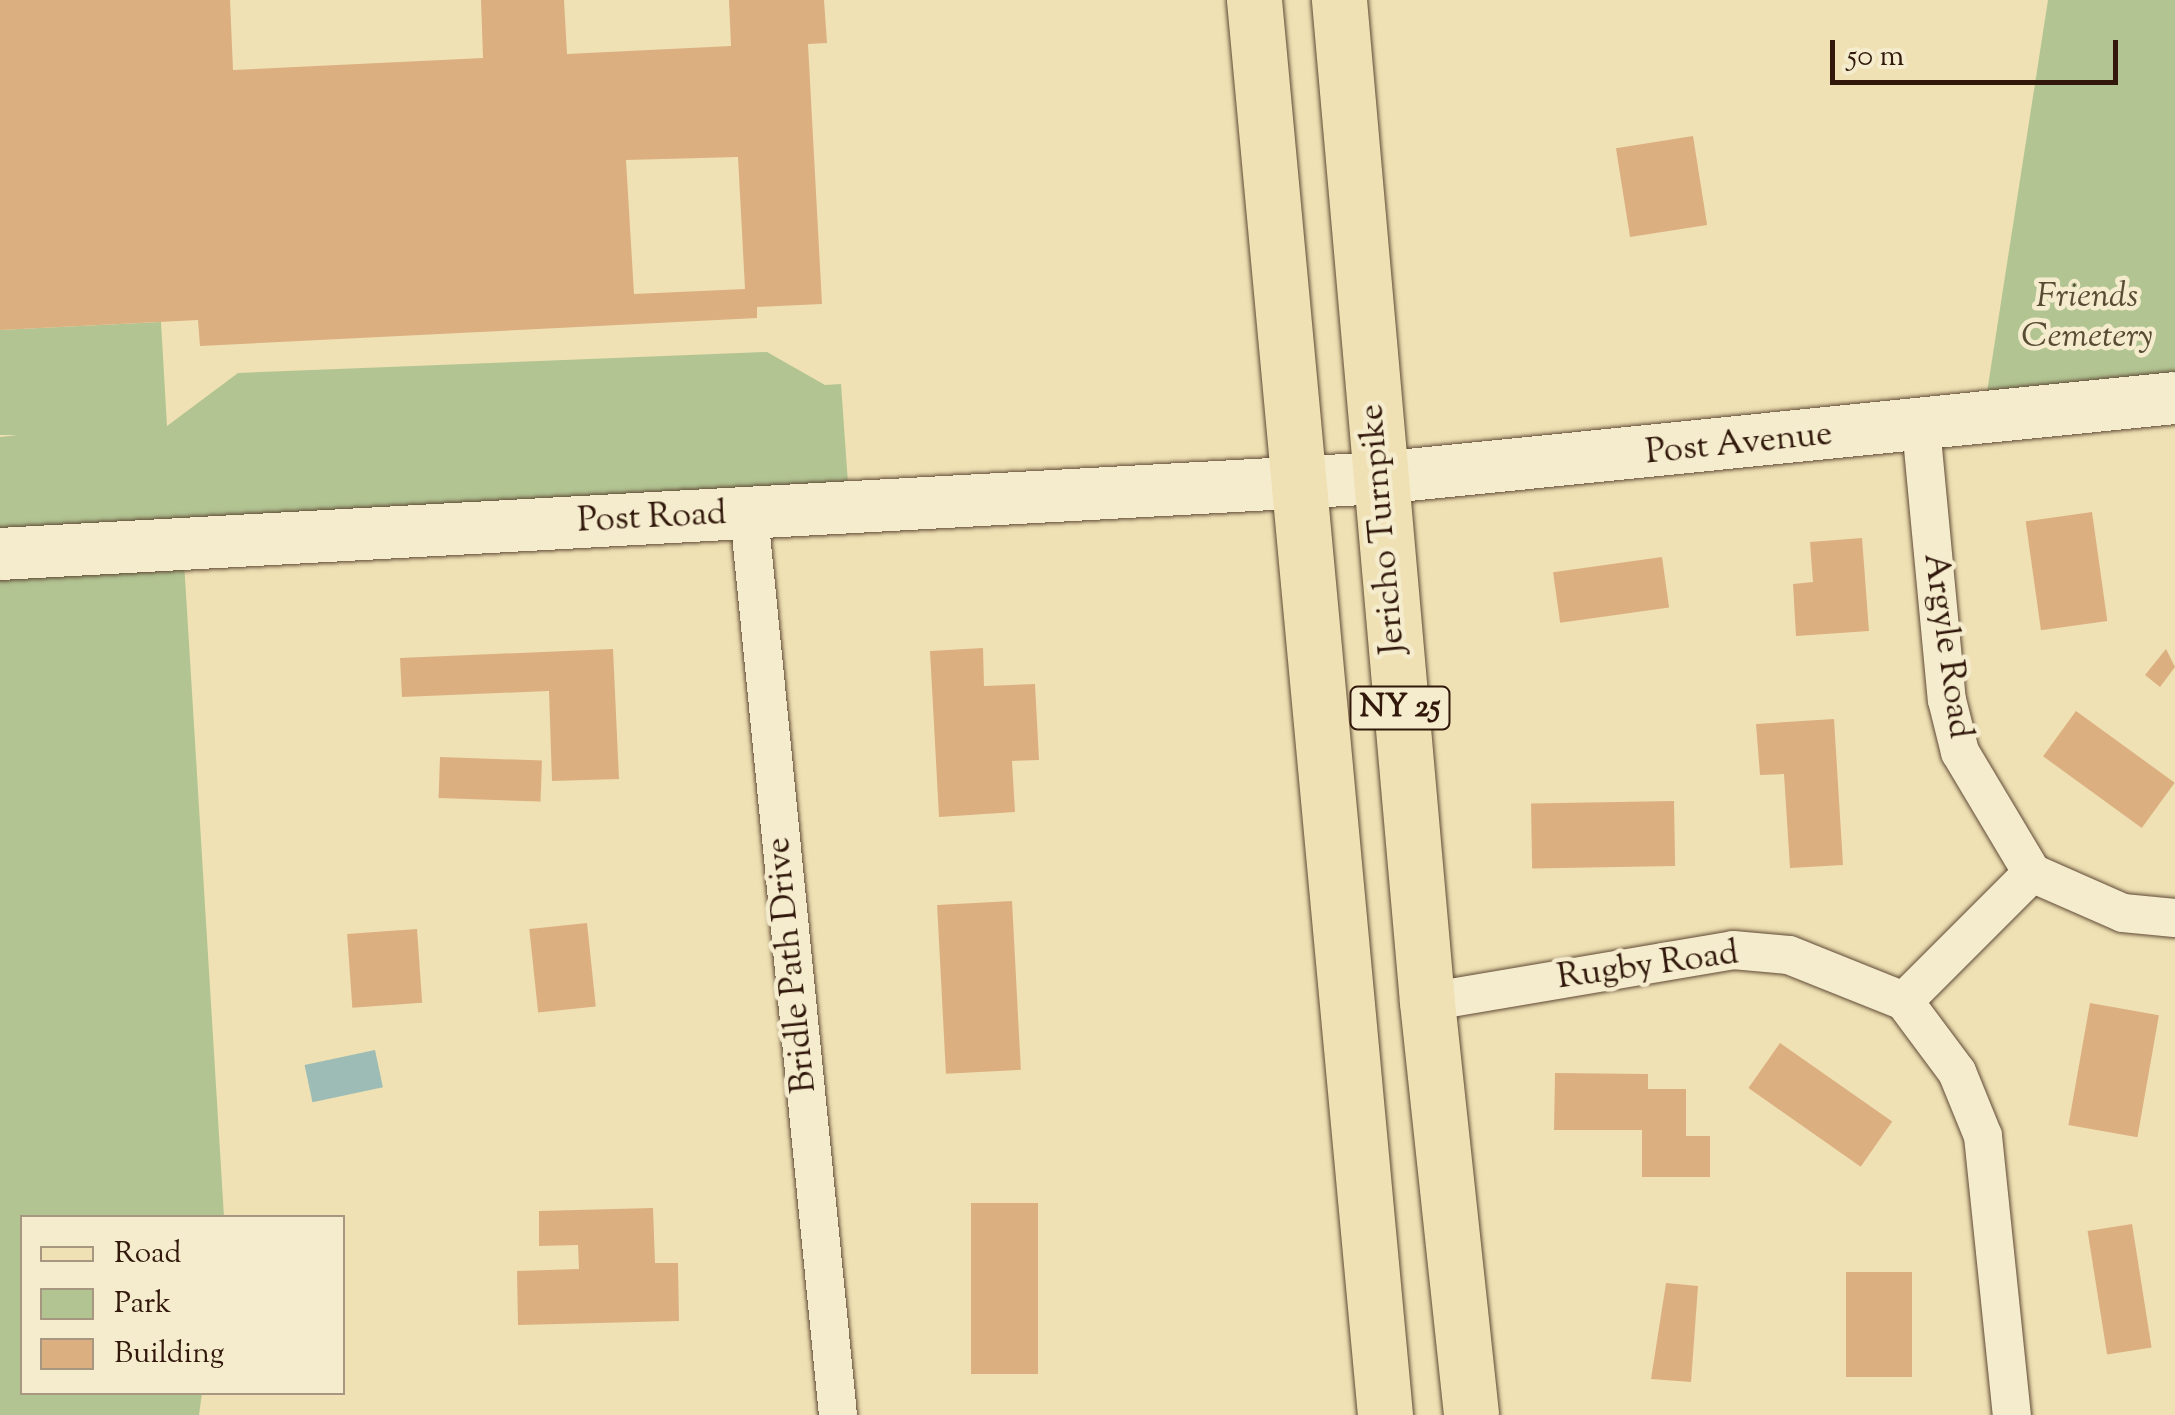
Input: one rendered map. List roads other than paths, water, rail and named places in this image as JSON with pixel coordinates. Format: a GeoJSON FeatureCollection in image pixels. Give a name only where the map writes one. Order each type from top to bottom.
{"type":"FeatureCollection","features":[{"type":"Feature","properties":{"kind":"main road","name":"NY 25"},"geometry":{"type":"LineString","coordinates":[[1254,0],[1303,481],[1385,1415]]}},
{"type":"Feature","properties":{"kind":"main road","name":"Jericho Turnpike"},"geometry":{"type":"LineString","coordinates":[[1339,0],[1426,1002],[1472,1415]]}},
{"type":"Feature","properties":{"kind":"main road","name":"Post Avenue"},"geometry":{"type":"LineString","coordinates":[[1303,481],[1379,478],[1920,427],[2175,398]]}},
{"type":"Feature","properties":{"kind":"main road","name":"Post Road"},"geometry":{"type":"LineString","coordinates":[[0,554],[1303,481]]}},
{"type":"Feature","properties":{"kind":"street","name":"Argyle Road"},"geometry":{"type":"LineString","coordinates":[[1920,427],[1947,700],[1960,752],[2032,873]]}},
{"type":"Feature","properties":{"kind":"street","name":"Bridle Path Drive"},"geometry":{"type":"LineString","coordinates":[[748,514],[838,1415]]}},
{"type":"Feature","properties":{"kind":"street"},"geometry":{"type":"LineString","coordinates":[[2012,1415],[1983,1136],[1957,1072],[1904,1001],[2032,873],[2123,914],[2175,918]]}},
{"type":"Feature","properties":{"kind":"street","name":"Rugby Road"},"geometry":{"type":"LineString","coordinates":[[1426,1002],[1733,950],[1789,955],[1904,1001]]}},
{"type":"Feature","properties":{"kind":"water"},"geometry":{"type":"Polygon","coordinates":[[[375,1050],[383,1087],[312,1102],[305,1065],[375,1050]]]}},
{"type":"Feature","properties":{"kind":"park label","name":"Friends Cemetery"},"geometry":{"type":"Point","coordinates":[2087,318]}}]}
